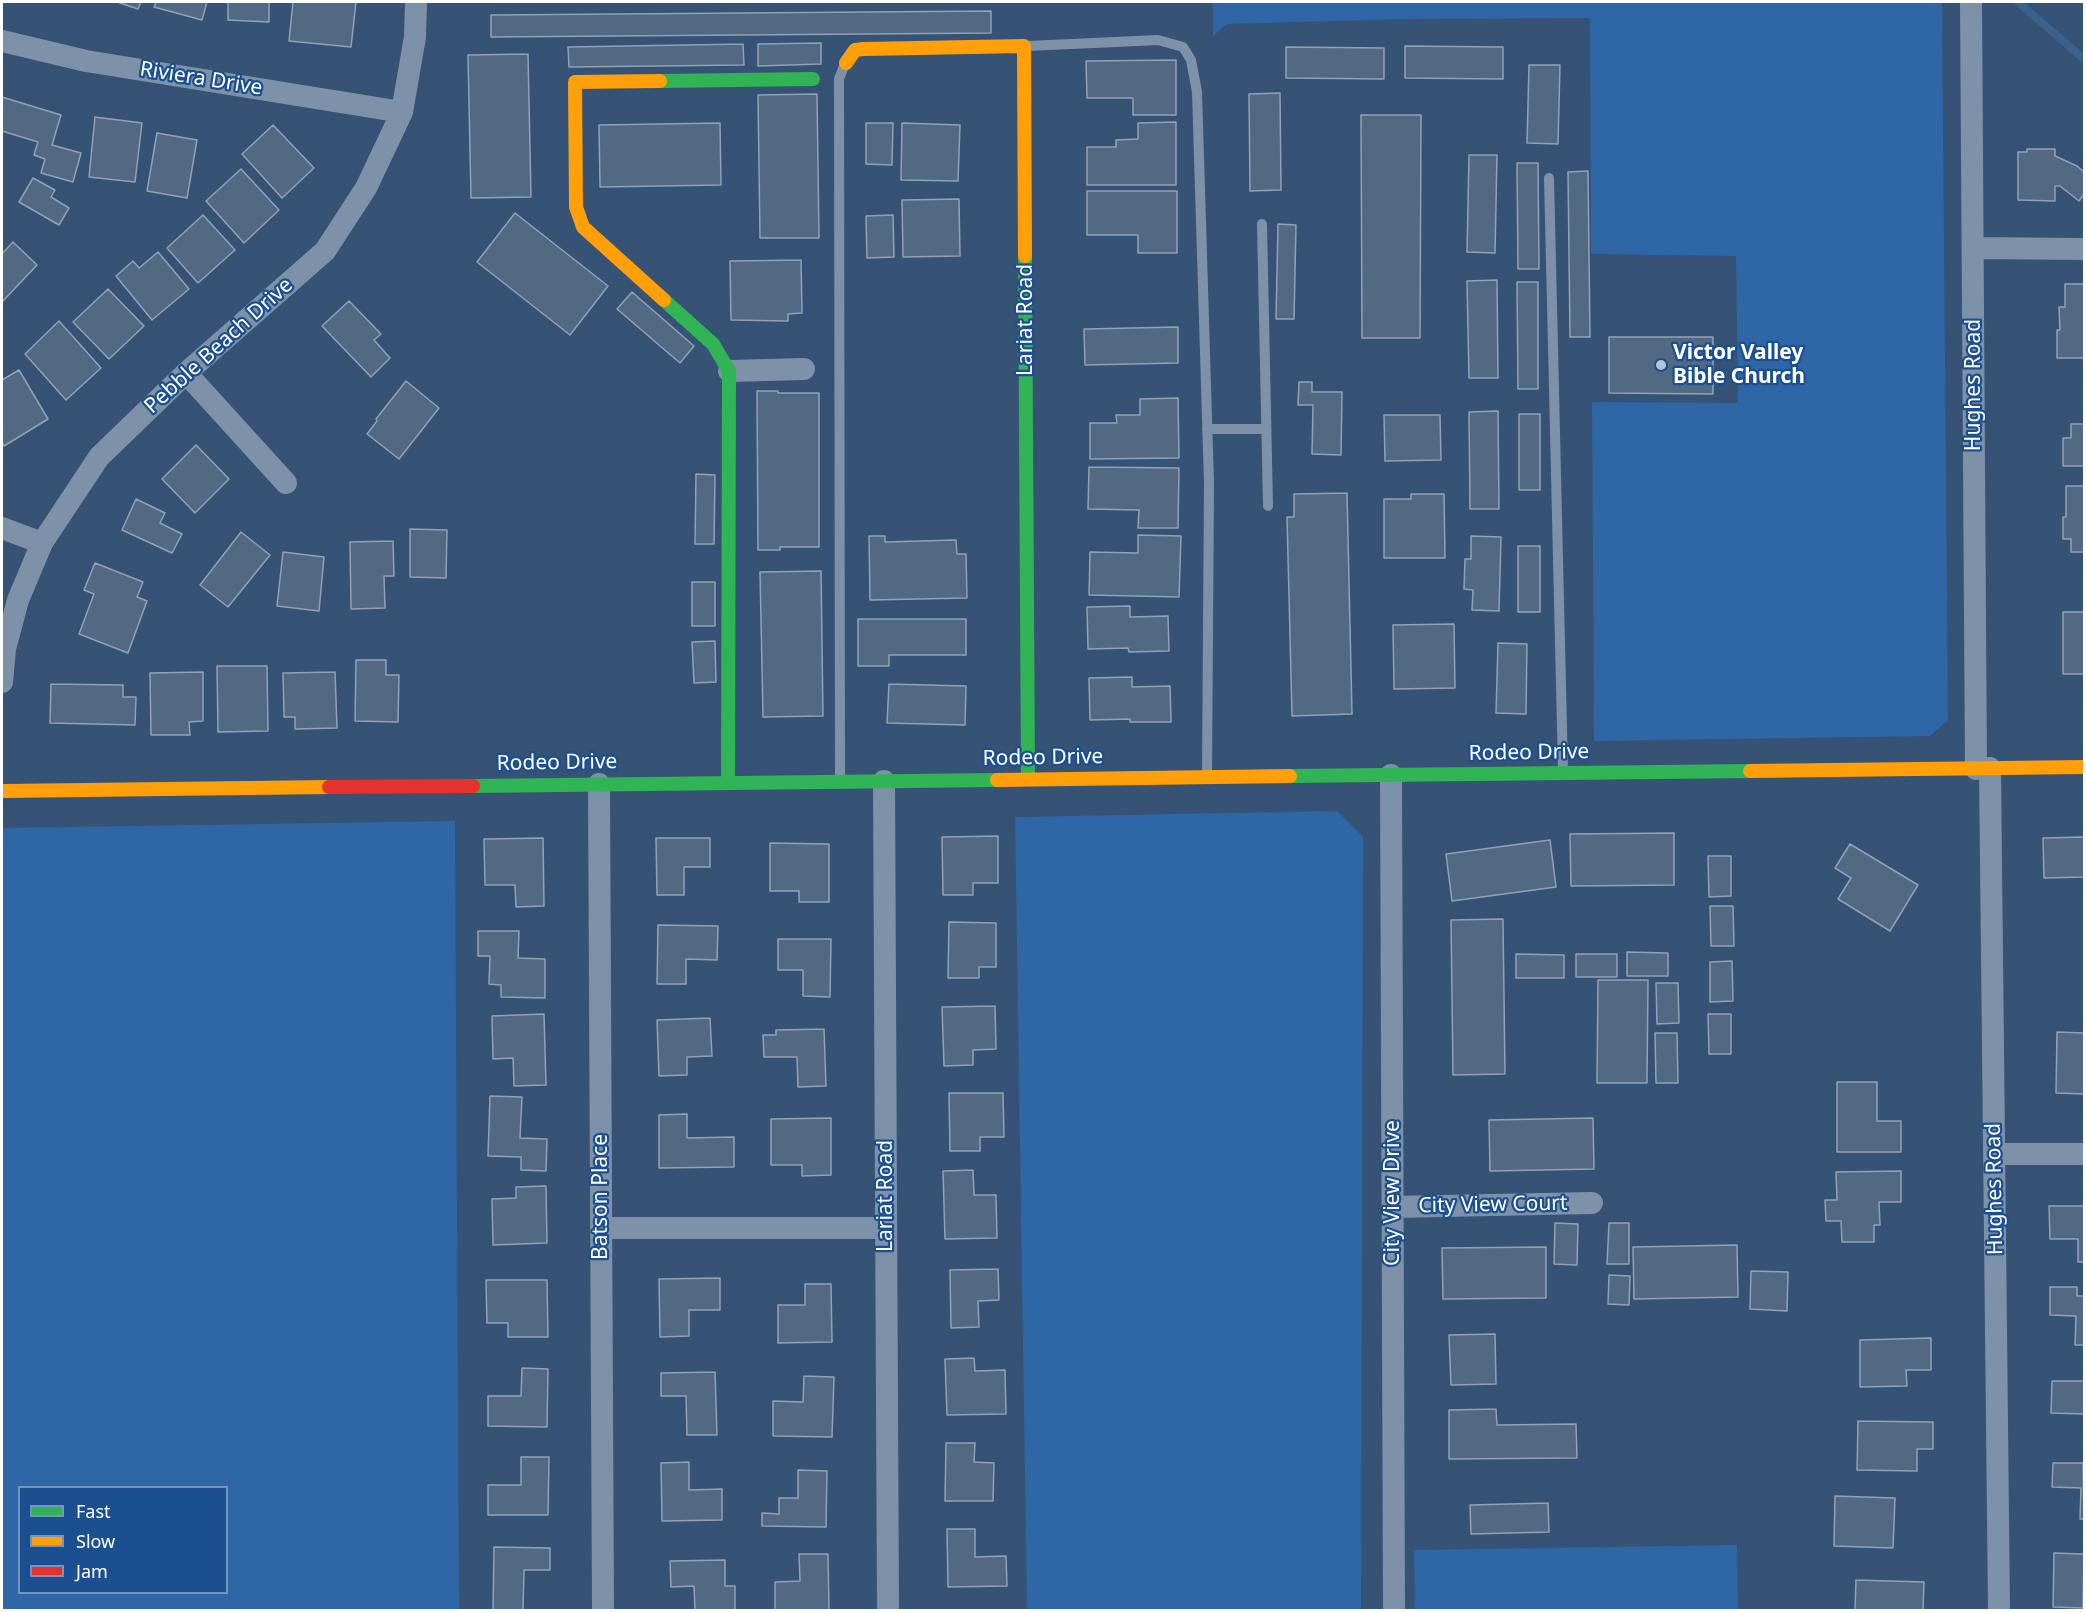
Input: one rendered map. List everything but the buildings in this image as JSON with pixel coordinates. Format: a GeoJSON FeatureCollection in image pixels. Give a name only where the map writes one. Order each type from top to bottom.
{"type":"FeatureCollection","features":[{"type":"Feature","properties":{"kind":"street","name":"Pebble Beach Drive"},"geometry":{"type":"LineString","coordinates":[[2,682],[5,649],[18,600],[42,543],[99,457],[186,373],[325,250],[366,188],[402,112],[415,37],[416,2]]}},
{"type":"Feature","properties":{"kind":"street","name":"Hughes Road"},"geometry":{"type":"LineString","coordinates":[[1971,2],[1973,248],[1983,769],[1995,1154],[1999,1611]]}},
{"type":"Feature","properties":{"kind":"street","name":"Riviera Drive"},"geometry":{"type":"LineString","coordinates":[[2,41],[86,61],[402,112]]}},
{"type":"Feature","properties":{"kind":"street"},"geometry":{"type":"LineString","coordinates":[[846,63],[855,50],[863,49],[1024,46]]}},
{"type":"Feature","properties":{"kind":"street","name":"Lariat Road"},"geometry":{"type":"LineString","coordinates":[[1024,46],[1028,780]]}},
{"type":"Feature","properties":{"kind":"street"},"geometry":{"type":"LineString","coordinates":[[728,783],[729,371],[713,344],[583,227],[576,207],[575,81],[813,79]]}},
{"type":"Feature","properties":{"kind":"street"},"geometry":{"type":"LineString","coordinates":[[1973,248],[2085,249]]}},
{"type":"Feature","properties":{"kind":"street"},"geometry":{"type":"LineString","coordinates":[[729,371],[804,369]]}},
{"type":"Feature","properties":{"kind":"street"},"geometry":{"type":"LineString","coordinates":[[186,373],[286,483]]}},
{"type":"Feature","properties":{"kind":"street"},"geometry":{"type":"LineString","coordinates":[[2,528],[42,543]]}},
{"type":"Feature","properties":{"kind":"street","name":"Rodeo Drive"},"geometry":{"type":"LineString","coordinates":[[2,791],[2085,767]]}},
{"type":"Feature","properties":{"kind":"street","name":"City View Drive"},"geometry":{"type":"LineString","coordinates":[[1391,775],[1394,1611]]}},
{"type":"Feature","properties":{"kind":"street","name":"Lariat Road"},"geometry":{"type":"LineString","coordinates":[[884,781],[888,1611]]}},
{"type":"Feature","properties":{"kind":"street","name":"Batson Place"},"geometry":{"type":"LineString","coordinates":[[599,784],[603,1611]]}},
{"type":"Feature","properties":{"kind":"street"},"geometry":{"type":"LineString","coordinates":[[1995,1154],[2085,1154]]}},
{"type":"Feature","properties":{"kind":"street","name":"City View Court"},"geometry":{"type":"LineString","coordinates":[[1393,1207],[1592,1203]]}},
{"type":"Feature","properties":{"kind":"street"},"geometry":{"type":"LineString","coordinates":[[601,1228],[886,1227]]}},
{"type":"Feature","properties":{"kind":"lane"},"geometry":{"type":"LineString","coordinates":[[1964,2],[1971,2]]}},
{"type":"Feature","properties":{"kind":"lane"},"geometry":{"type":"LineString","coordinates":[[1024,46],[1158,40],[1183,47],[1191,60],[1197,92],[1209,483],[1207,777]]}},
{"type":"Feature","properties":{"kind":"lane"},"geometry":{"type":"LineString","coordinates":[[840,782],[839,80],[846,63]]}},
{"type":"Feature","properties":{"kind":"lane"},"geometry":{"type":"LineString","coordinates":[[813,79],[839,80]]}},
{"type":"Feature","properties":{"kind":"lane"},"geometry":{"type":"LineString","coordinates":[[1549,178],[1563,773]]}},
{"type":"Feature","properties":{"kind":"lane"},"geometry":{"type":"LineString","coordinates":[[1262,224],[1268,506]]}},
{"type":"Feature","properties":{"kind":"lane"},"geometry":{"type":"LineString","coordinates":[[1207,429],[1266,429]]}},
{"type":"Feature","properties":{"kind":"shaded area"},"geometry":{"type":"Polygon","coordinates":[[[1213,2],[1942,2],[1948,720],[1930,736],[1594,741],[1592,402],[1738,403],[1736,256],[1591,254],[1590,18],[1404,19],[1227,24],[1213,36],[1213,2]]]}},
{"type":"Feature","properties":{"kind":"shaded area"},"geometry":{"type":"Polygon","coordinates":[[[1337,811],[1363,837],[1361,1610],[1027,1610],[1015,817],[1337,811]]]}},
{"type":"Feature","properties":{"kind":"shaded area"},"geometry":{"type":"Polygon","coordinates":[[[455,821],[459,1610],[2,1610],[2,828],[455,821]]]}},
{"type":"Feature","properties":{"kind":"shaded area"},"geometry":{"type":"Polygon","coordinates":[[[1737,1545],[1738,1610],[1415,1610],[1414,1550],[1737,1545]]]}},
{"type":"Feature","properties":{"kind":"waterway"},"geometry":{"type":"LineString","coordinates":[[2018,2],[2084,59]]}},
{"type":"Feature","properties":{"kind":"traffic: fast"},"geometry":{"type":"LineString","coordinates":[[660,81],[813,79]]}},
{"type":"Feature","properties":{"kind":"traffic: fast"},"geometry":{"type":"LineString","coordinates":[[1025,256],[1028,779]]}},
{"type":"Feature","properties":{"kind":"traffic: fast"},"geometry":{"type":"LineString","coordinates":[[664,300],[713,344],[729,371],[728,783]]}},
{"type":"Feature","properties":{"kind":"traffic: fast"},"geometry":{"type":"LineString","coordinates":[[1290,776],[1750,771]]}},
{"type":"Feature","properties":{"kind":"traffic: fast"},"geometry":{"type":"LineString","coordinates":[[473,786],[997,780]]}},
{"type":"Feature","properties":{"kind":"traffic: slow"},"geometry":{"type":"LineString","coordinates":[[846,63],[855,50],[863,49],[1024,46],[1025,256]]}},
{"type":"Feature","properties":{"kind":"traffic: slow"},"geometry":{"type":"LineString","coordinates":[[660,81],[575,82],[576,207],[583,227],[664,300]]}},
{"type":"Feature","properties":{"kind":"traffic: slow"},"geometry":{"type":"LineString","coordinates":[[1750,771],[2084,767]]}},
{"type":"Feature","properties":{"kind":"traffic: slow"},"geometry":{"type":"LineString","coordinates":[[997,780],[1290,776]]}},
{"type":"Feature","properties":{"kind":"traffic: slow"},"geometry":{"type":"LineString","coordinates":[[2,791],[329,787]]}},
{"type":"Feature","properties":{"kind":"traffic: jam"},"geometry":{"type":"LineString","coordinates":[[329,787],[473,786]]}},
{"type":"Feature","properties":{"kind":"place","name":"Victor Valley Bible Church"},"geometry":{"type":"Point","coordinates":[1661,365]}}]}
